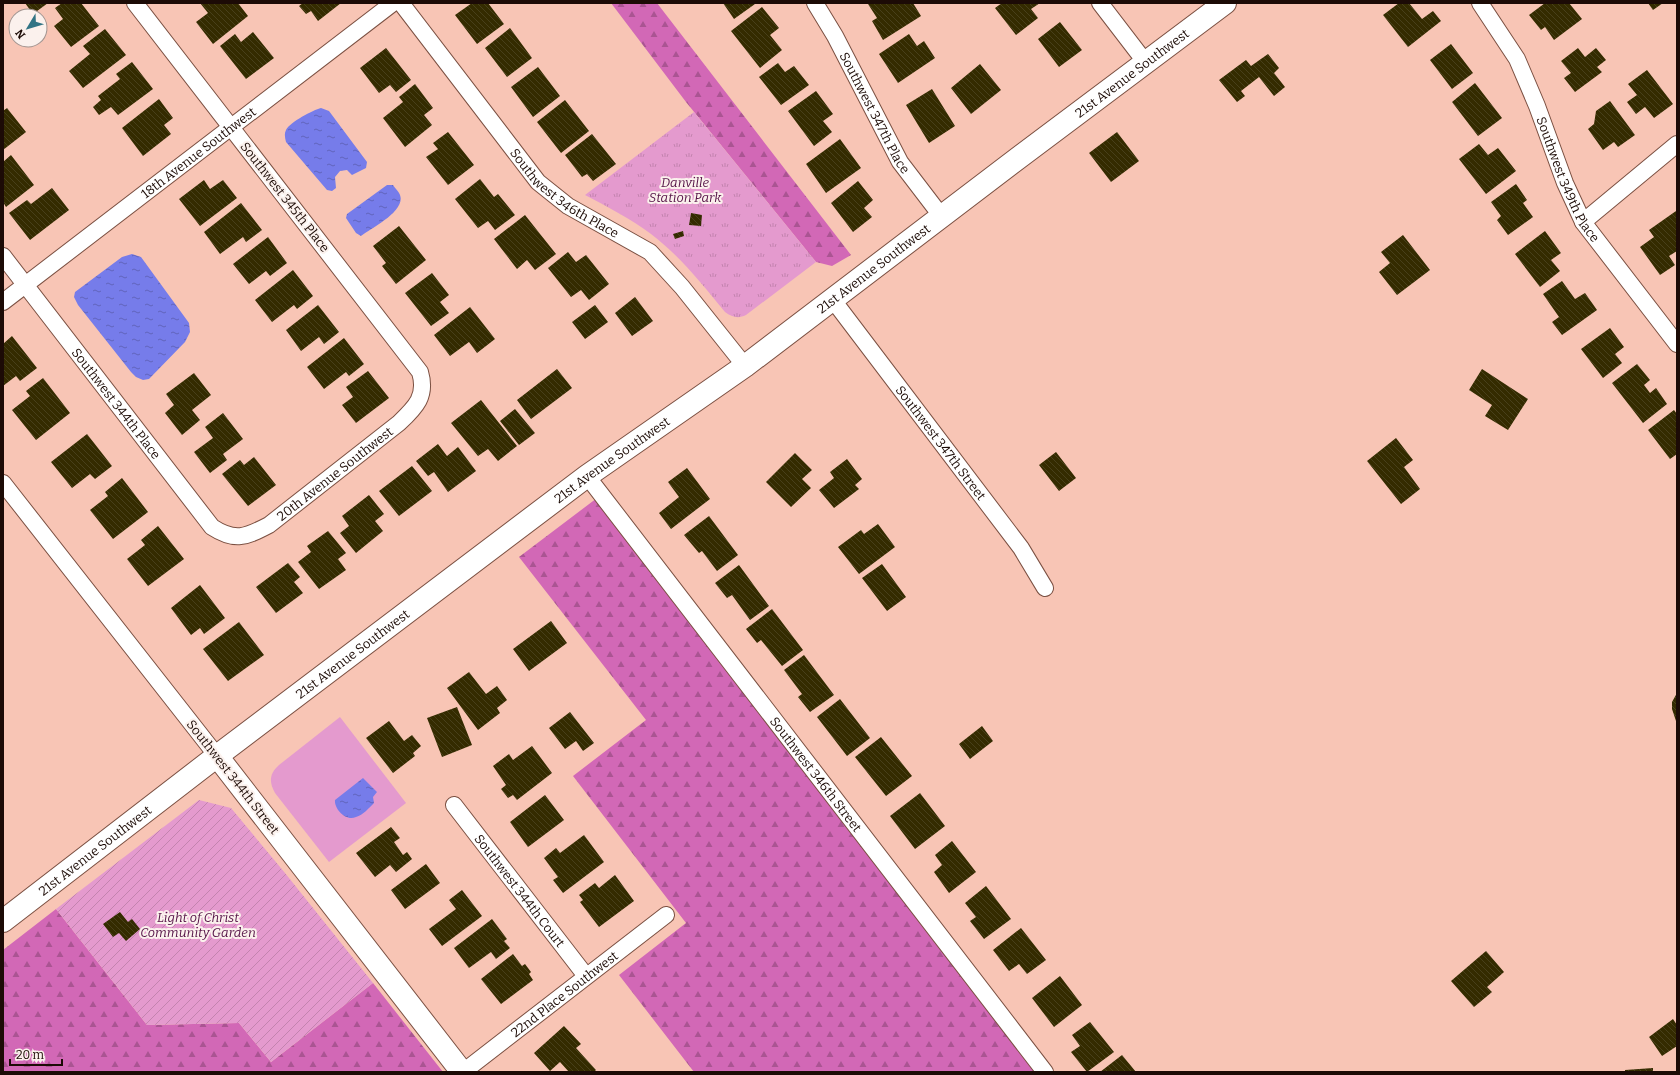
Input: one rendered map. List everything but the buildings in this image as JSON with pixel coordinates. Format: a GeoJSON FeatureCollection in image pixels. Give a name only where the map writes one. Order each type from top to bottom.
{"type":"FeatureCollection","features":[{"type":"Feature","properties":{"kind":"main road","name":"21st Avenue Southwest"},"geometry":{"type":"LineString","coordinates":[[3,921],[217,756],[587,476],[745,366],[1225,3]]}},
{"type":"Feature","properties":{"kind":"main road","name":"Southwest 344th Street"},"geometry":{"type":"LineString","coordinates":[[217,756],[463,1072]]}},
{"type":"Feature","properties":{"kind":"street","name":"Southwest 345th Place"},"geometry":{"type":"LineString","coordinates":[[135,3],[420,372],[423,386],[421,396]]}},
{"type":"Feature","properties":{"kind":"street","name":"18th Avenue Southwest"},"geometry":{"type":"LineString","coordinates":[[3,302],[393,3]]}},
{"type":"Feature","properties":{"kind":"street","name":"Southwest 346th Place"},"geometry":{"type":"LineString","coordinates":[[401,3],[538,182],[568,206],[650,252],[682,287],[745,366]]}},
{"type":"Feature","properties":{"kind":"street","name":"Southwest 347th Place"},"geometry":{"type":"LineString","coordinates":[[815,3],[835,36],[900,162],[942,217]]}},
{"type":"Feature","properties":{"kind":"street"},"geometry":{"type":"LineString","coordinates":[[1100,3],[1146,63]]}},
{"type":"Feature","properties":{"kind":"street","name":"Southwest 349th Place"},"geometry":{"type":"LineString","coordinates":[[1480,3],[1517,59],[1537,106],[1565,183],[1583,222],[1677,344]]}},
{"type":"Feature","properties":{"kind":"street"},"geometry":{"type":"LineString","coordinates":[[1583,222],[1677,144]]}},
{"type":"Feature","properties":{"kind":"street","name":"Southwest 344th Place"},"geometry":{"type":"LineString","coordinates":[[3,256],[212,527],[220,532],[239,537]]}},
{"type":"Feature","properties":{"kind":"street","name":"Southwest 347th Street"},"geometry":{"type":"LineString","coordinates":[[833,300],[1021,548],[1045,588]]}},
{"type":"Feature","properties":{"kind":"street","name":"20th Avenue Southwest"},"geometry":{"type":"LineString","coordinates":[[239,537],[252,534],[269,525],[399,423],[411,411],[421,396]]}},
{"type":"Feature","properties":{"kind":"street","name":"Southwest 346th Street"},"geometry":{"type":"LineString","coordinates":[[587,476],[1045,1072]]}},
{"type":"Feature","properties":{"kind":"street","name":"Southwest 344th Street"},"geometry":{"type":"LineString","coordinates":[[3,483],[217,756]]}},
{"type":"Feature","properties":{"kind":"street","name":"Southwest 344th Court"},"geometry":{"type":"LineString","coordinates":[[454,804],[586,976]]}},
{"type":"Feature","properties":{"kind":"street","name":"22nd Place Southwest"},"geometry":{"type":"LineString","coordinates":[[463,1072],[666,915]]}},
{"type":"Feature","properties":{"kind":"green space"},"geometry":{"type":"Polygon","coordinates":[[[611,3],[657,3],[851,255],[832,266],[816,262],[686,102],[611,3]]]}},
{"type":"Feature","properties":{"kind":"green space","name":"Danville Station Park"},"geometry":{"type":"Polygon","coordinates":[[[694,112],[816,262],[746,315],[740,317],[733,316],[725,312],[681,261],[651,234],[627,218],[585,195],[694,112]]]}},
{"type":"Feature","properties":{"kind":"green space"},"geometry":{"type":"Polygon","coordinates":[[[601,495],[1045,1072],[694,1072],[619,975],[686,923],[573,776],[646,720],[519,557],[601,495]]]}},
{"type":"Feature","properties":{"kind":"green space"},"geometry":{"type":"Polygon","coordinates":[[[340,717],[406,803],[329,862],[275,793],[271,778],[273,772],[279,765],[340,717]]]}},
{"type":"Feature","properties":{"kind":"green space","name":"Light of Christ Community Garden"},"geometry":{"type":"Polygon","coordinates":[[[199,800],[231,808],[373,983],[271,1062],[239,1023],[147,1025],[56,909],[199,800]]]}},
{"type":"Feature","properties":{"kind":"green space"},"geometry":{"type":"Polygon","coordinates":[[[56,909],[147,1025],[239,1023],[271,1062],[373,983],[443,1072],[3,1072],[3,950],[56,909]]]}},
{"type":"Feature","properties":{"kind":"water"},"geometry":{"type":"Polygon","coordinates":[[[321,108],[329,111],[367,162],[366,168],[352,175],[347,170],[340,171],[335,177],[336,188],[332,191],[327,190],[286,142],[285,138],[286,130],[292,123],[321,108]]]}},
{"type":"Feature","properties":{"kind":"water"},"geometry":{"type":"Polygon","coordinates":[[[387,185],[393,185],[400,195],[398,207],[380,224],[361,236],[356,233],[346,218],[347,214],[387,185]]]}},
{"type":"Feature","properties":{"kind":"water"},"geometry":{"type":"Polygon","coordinates":[[[132,254],[141,257],[189,323],[190,332],[185,342],[149,379],[143,380],[136,377],[131,372],[78,305],[74,297],[75,292],[122,257],[132,254]]]}},
{"type":"Feature","properties":{"kind":"water"},"geometry":{"type":"Polygon","coordinates":[[[363,778],[377,792],[373,797],[374,803],[359,816],[348,818],[341,814],[336,807],[335,800],[363,778]]]}}]}
